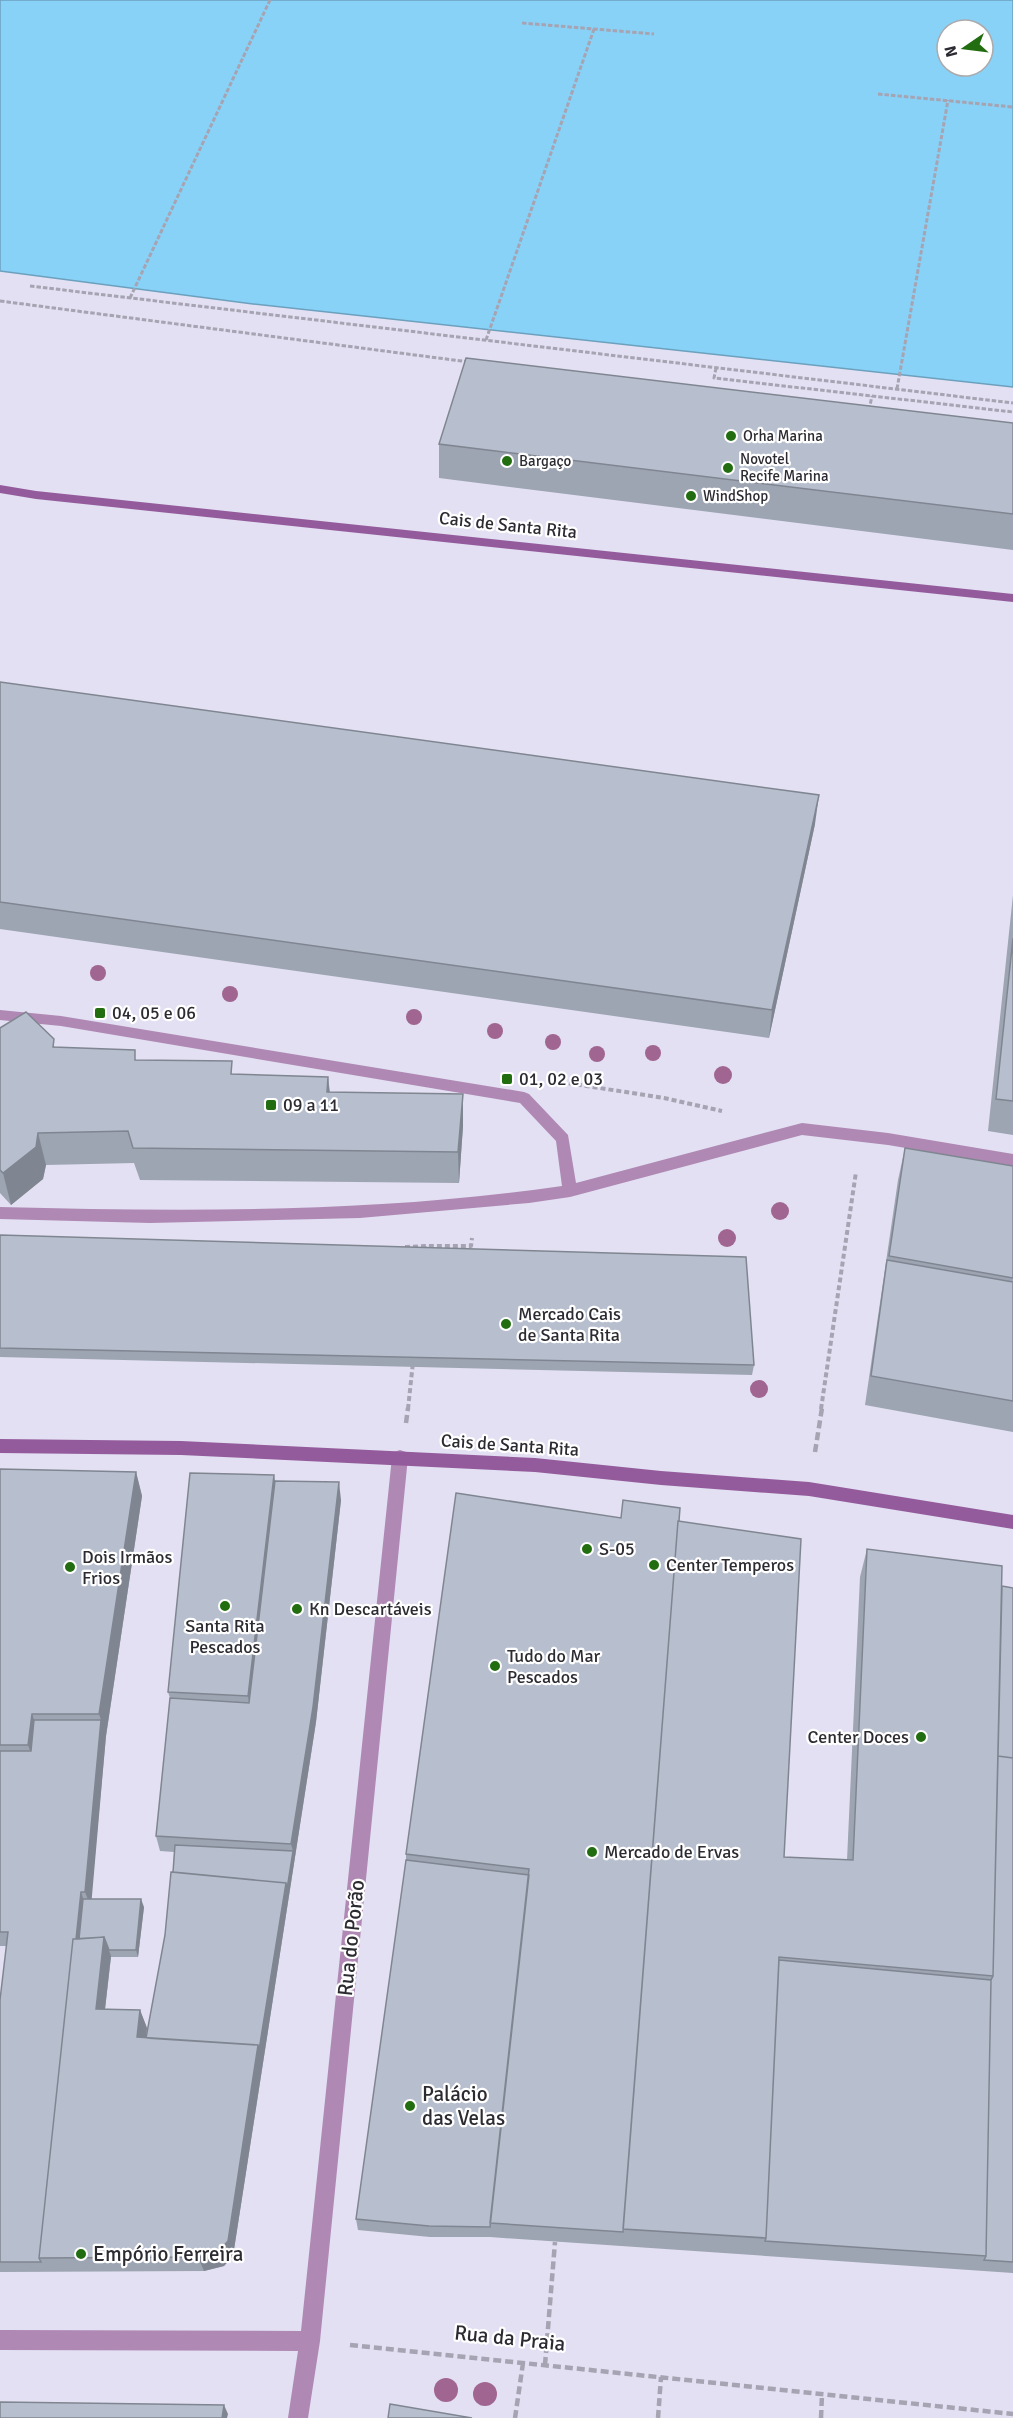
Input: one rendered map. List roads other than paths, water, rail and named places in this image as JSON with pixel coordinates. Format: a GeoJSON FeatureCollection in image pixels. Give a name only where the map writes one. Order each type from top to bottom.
{"type":"FeatureCollection","features":[{"type":"Feature","properties":{"kind":"main road","name":"Cais de Santa Rita"},"geometry":{"type":"LineString","coordinates":[[0,489],[36,495],[1013,598]]}},
{"type":"Feature","properties":{"kind":"main road"},"geometry":{"type":"LineString","coordinates":[[0,495],[36,495]]}},
{"type":"Feature","properties":{"kind":"main road","name":"Cais de Santa Rita"},"geometry":{"type":"LineString","coordinates":[[0,1446],[181,1448],[296,1455],[400,1456],[535,1465],[661,1478],[809,1489],[1013,1522]]}},
{"type":"Feature","properties":{"kind":"street"},"geometry":{"type":"LineString","coordinates":[[0,1016],[61,1021],[524,1098],[563,1139],[570,1191]]}},
{"type":"Feature","properties":{"kind":"street"},"geometry":{"type":"LineString","coordinates":[[0,1213],[150,1217],[360,1212],[570,1191],[802,1129],[1013,1160]]}},
{"type":"Feature","properties":{"kind":"street","name":"Rua do Porão"},"geometry":{"type":"LineString","coordinates":[[298,2418],[310,2341],[400,1456]]}},
{"type":"Feature","properties":{"kind":"street"},"geometry":{"type":"LineString","coordinates":[[0,2340],[310,2341]]}},
{"type":"Feature","properties":{"kind":"water"},"geometry":{"type":"Polygon","coordinates":[[[0,0],[1013,0],[1013,387],[253,304],[0,271],[0,0]]]}},
{"type":"Feature","properties":{"kind":"place","name":"Orha Marina"},"geometry":{"type":"Point","coordinates":[731,436]}},
{"type":"Feature","properties":{"kind":"place","name":"Bargaço"},"geometry":{"type":"Point","coordinates":[507,461]}},
{"type":"Feature","properties":{"kind":"place","name":"Novotel Recife Marina"},"geometry":{"type":"Point","coordinates":[728,468]}},
{"type":"Feature","properties":{"kind":"place","name":"WindShop"},"geometry":{"type":"Point","coordinates":[691,496]}},
{"type":"Feature","properties":{"kind":"place","name":"04, 05 e 06"},"geometry":{"type":"Point","coordinates":[100,1013]}},
{"type":"Feature","properties":{"kind":"place","name":"01, 02 e 03"},"geometry":{"type":"Point","coordinates":[507,1079]}},
{"type":"Feature","properties":{"kind":"place","name":"09 a 11"},"geometry":{"type":"Point","coordinates":[271,1105]}},
{"type":"Feature","properties":{"kind":"place","name":"Mercado Cais de Santa Rita"},"geometry":{"type":"Point","coordinates":[506,1324]}},
{"type":"Feature","properties":{"kind":"place","name":"S-05"},"geometry":{"type":"Point","coordinates":[587,1549]}},
{"type":"Feature","properties":{"kind":"place","name":"Center Temperos"},"geometry":{"type":"Point","coordinates":[654,1565]}},
{"type":"Feature","properties":{"kind":"place","name":"Dois Irmãos Frios"},"geometry":{"type":"Point","coordinates":[70,1567]}},
{"type":"Feature","properties":{"kind":"place","name":"Santa Rita Pescados"},"geometry":{"type":"Point","coordinates":[225,1606]}},
{"type":"Feature","properties":{"kind":"place","name":"Kn Descartáveis"},"geometry":{"type":"Point","coordinates":[297,1609]}},
{"type":"Feature","properties":{"kind":"place","name":"Tudo do Mar Pescados"},"geometry":{"type":"Point","coordinates":[495,1666]}},
{"type":"Feature","properties":{"kind":"place","name":"Center Doces"},"geometry":{"type":"Point","coordinates":[921,1737]}},
{"type":"Feature","properties":{"kind":"place","name":"Mercado de Ervas"},"geometry":{"type":"Point","coordinates":[592,1852]}},
{"type":"Feature","properties":{"kind":"place","name":"Palácio das Velas"},"geometry":{"type":"Point","coordinates":[410,2106]}},
{"type":"Feature","properties":{"kind":"place","name":"Empório Ferreira"},"geometry":{"type":"Point","coordinates":[81,2254]}}]}
